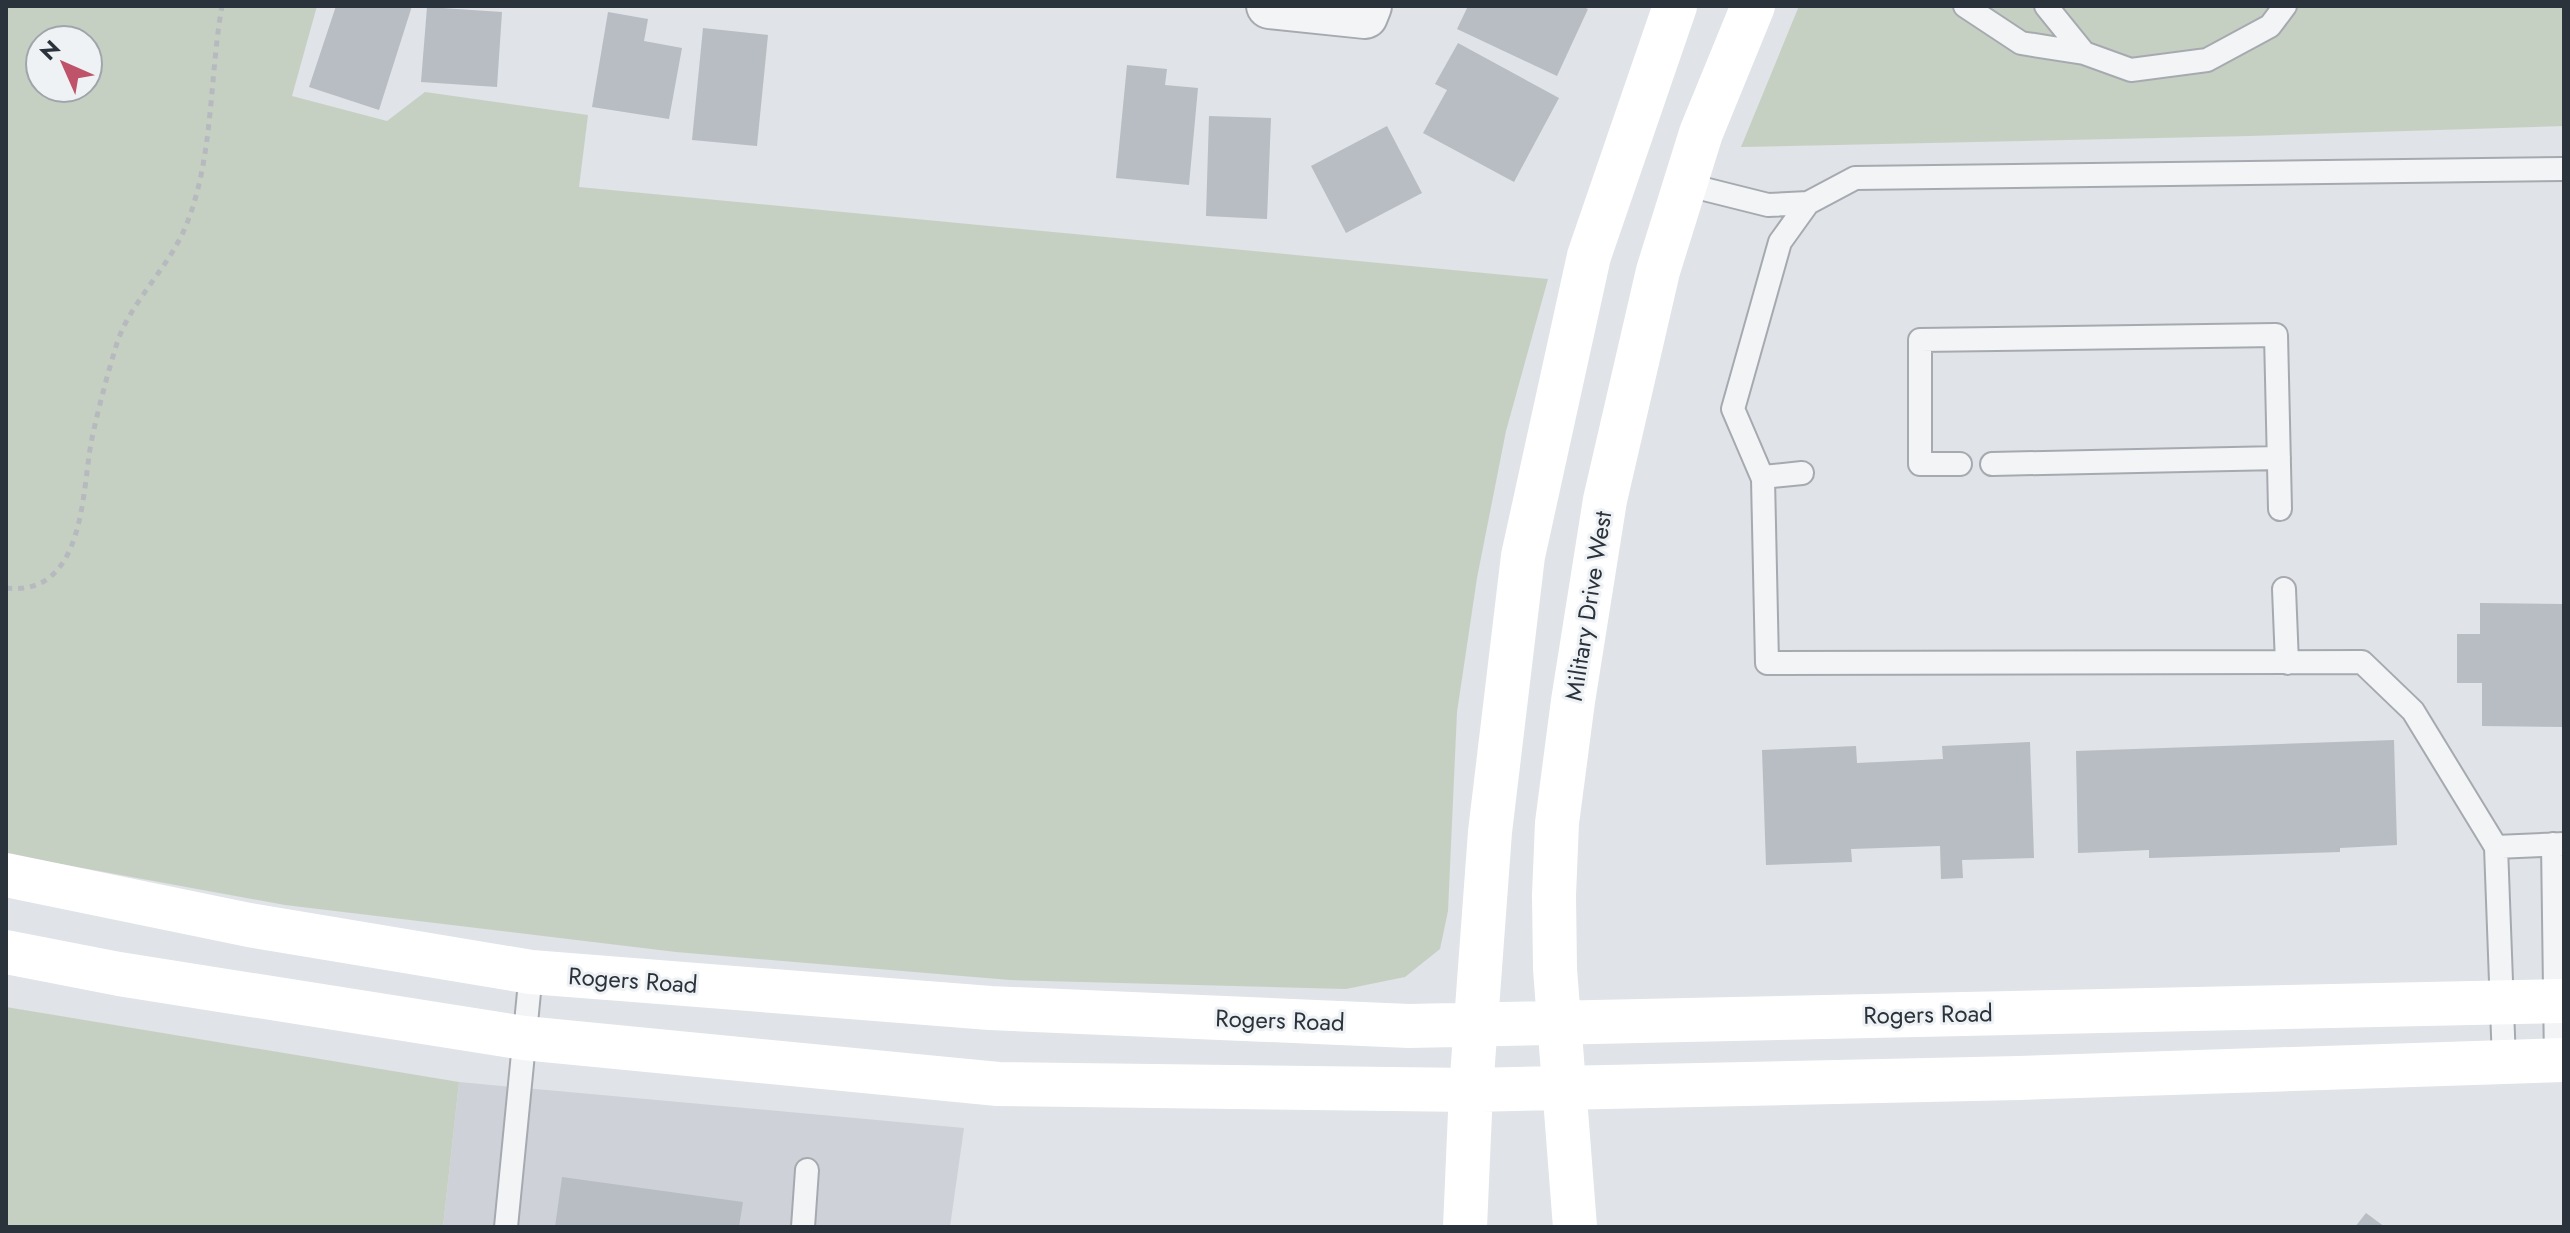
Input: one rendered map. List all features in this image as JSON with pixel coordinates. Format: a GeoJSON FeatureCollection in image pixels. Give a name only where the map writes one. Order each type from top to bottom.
{"type":"FeatureCollection","features":[{"type":"Feature","properties":{"kind":"main road"},"geometry":{"type":"LineString","coordinates":[[1465,1227],[1471,1090],[1490,832],[1523,556],[1589,256],[1675,6]]}},
{"type":"Feature","properties":{"kind":"main road","name":"Military Drive West"},"geometry":{"type":"LineString","coordinates":[[1575,1227],[1554,933],[1555,859],[1573,701],[1605,500],[1658,271],[1701,133],[1753,6]]}},
{"type":"Feature","properties":{"kind":"main road","name":"Rogers Road"},"geometry":{"type":"LineString","coordinates":[[6,875],[249,925],[531,972],[990,1008],[1409,1026],[2559,1002]]}},
{"type":"Feature","properties":{"kind":"main road"},"geometry":{"type":"LineString","coordinates":[[6,952],[148,979],[524,1038],[998,1084],[1471,1090],[2019,1078],[2560,1060]]}},
{"type":"Feature","properties":{"kind":"street"},"geometry":{"type":"LineString","coordinates":[[1269,6],[1367,11]]}},
{"type":"Feature","properties":{"kind":"lane"},"geometry":{"type":"LineString","coordinates":[[1965,6],[2021,43],[2084,53],[2131,70],[2207,60],[2270,26],[2285,6]]}},
{"type":"Feature","properties":{"kind":"lane"},"geometry":{"type":"LineString","coordinates":[[2046,6],[2084,53]]}},
{"type":"Feature","properties":{"kind":"lane"},"geometry":{"type":"LineString","coordinates":[[1684,184],[1768,205],[1808,203],[1855,178],[2564,169]]}},
{"type":"Feature","properties":{"kind":"lane"},"geometry":{"type":"LineString","coordinates":[[1808,203],[1780,242],[1733,409],[1763,477],[1767,663],[2362,662],[2413,711],[2496,847],[2504,1062]]}},
{"type":"Feature","properties":{"kind":"lane"},"geometry":{"type":"LineString","coordinates":[[1960,464],[1920,464],[1920,340],[2276,335],[2280,509]]}},
{"type":"Feature","properties":{"kind":"lane"},"geometry":{"type":"LineString","coordinates":[[1992,464],[2279,458]]}},
{"type":"Feature","properties":{"kind":"lane"},"geometry":{"type":"LineString","coordinates":[[1763,477],[1802,473]]}},
{"type":"Feature","properties":{"kind":"lane"},"geometry":{"type":"LineString","coordinates":[[2284,589],[2287,663]]}},
{"type":"Feature","properties":{"kind":"lane"},"geometry":{"type":"LineString","coordinates":[[2496,847],[2558,844],[2560,1060]]}},
{"type":"Feature","properties":{"kind":"lane"},"geometry":{"type":"LineString","coordinates":[[506,1227],[531,972]]}},
{"type":"Feature","properties":{"kind":"lane"},"geometry":{"type":"LineString","coordinates":[[803,1227],[807,1170]]}},
{"type":"Feature","properties":{"kind":"path"},"geometry":{"type":"LineString","coordinates":[[6,588],[17,589],[38,583],[60,567],[72,546],[83,509],[102,394],[119,338],[185,228],[194,197],[203,156],[222,6]]}},
{"type":"Feature","properties":{"kind":"shaded area"},"geometry":{"type":"Polygon","coordinates":[[[459,1082],[964,1128],[950,1227],[443,1227],[459,1082]]]}},
{"type":"Feature","properties":{"kind":"green space"},"geometry":{"type":"Polygon","coordinates":[[[6,6],[317,6],[292,96],[387,121],[425,92],[588,115],[579,187],[1548,279],[1506,431],[1477,578],[1457,712],[1448,911],[1440,949],[1405,977],[1346,989],[1010,980],[676,952],[285,905],[6,854],[6,6]]]}},
{"type":"Feature","properties":{"kind":"green space"},"geometry":{"type":"Polygon","coordinates":[[[1799,6],[2564,6],[2564,126],[1741,147],[1799,6]]]}},
{"type":"Feature","properties":{"kind":"green space"},"geometry":{"type":"Polygon","coordinates":[[[6,1007],[459,1082],[443,1227],[6,1227],[6,1007]]]}},
{"type":"Feature","properties":{"kind":"building"},"geometry":{"type":"Polygon","coordinates":[[[336,6],[412,6],[379,110],[309,87],[336,6]]]}},
{"type":"Feature","properties":{"kind":"building"},"geometry":{"type":"Polygon","coordinates":[[[1468,6],[1581,6],[1588,9],[1557,76],[1457,29],[1468,6]]]}},
{"type":"Feature","properties":{"kind":"building"},"geometry":{"type":"Polygon","coordinates":[[[427,7],[502,12],[497,87],[421,82],[427,7]]]}},
{"type":"Feature","properties":{"kind":"building"},"geometry":{"type":"Polygon","coordinates":[[[608,12],[648,19],[644,41],[682,48],[669,119],[592,107],[608,12]]]}},
{"type":"Feature","properties":{"kind":"building"},"geometry":{"type":"Polygon","coordinates":[[[703,28],[768,35],[757,146],[692,140],[703,28]]]}},
{"type":"Feature","properties":{"kind":"building"},"geometry":{"type":"Polygon","coordinates":[[[1458,43],[1559,98],[1514,182],[1423,133],[1447,90],[1435,84],[1458,43]]]}},
{"type":"Feature","properties":{"kind":"building"},"geometry":{"type":"Polygon","coordinates":[[[1127,65],[1167,69],[1165,85],[1198,88],[1189,185],[1116,178],[1127,65]]]}},
{"type":"Feature","properties":{"kind":"building"},"geometry":{"type":"Polygon","coordinates":[[[1209,116],[1271,118],[1267,219],[1206,216],[1209,116]]]}},
{"type":"Feature","properties":{"kind":"building"},"geometry":{"type":"Polygon","coordinates":[[[1387,126],[1422,193],[1346,233],[1311,166],[1387,126]]]}},
{"type":"Feature","properties":{"kind":"building"},"geometry":{"type":"Polygon","coordinates":[[[2480,603],[2564,604],[2564,727],[2482,726],[2482,683],[2457,683],[2457,634],[2480,634],[2480,603]]]}},
{"type":"Feature","properties":{"kind":"building"},"geometry":{"type":"Polygon","coordinates":[[[2394,740],[2397,845],[2340,848],[2340,852],[2149,858],[2149,850],[2078,853],[2076,751],[2394,740]]]}},
{"type":"Feature","properties":{"kind":"building"},"geometry":{"type":"Polygon","coordinates":[[[2030,742],[2034,858],[1962,860],[1963,878],[1941,879],[1940,846],[1851,849],[1852,862],[1766,865],[1762,750],[1856,746],[1857,763],[1943,759],[1942,746],[2030,742]]]}},
{"type":"Feature","properties":{"kind":"building"},"geometry":{"type":"Polygon","coordinates":[[[562,1177],[743,1202],[739,1227],[555,1227],[562,1177]]]}},
{"type":"Feature","properties":{"kind":"building"},"geometry":{"type":"Polygon","coordinates":[[[2366,1213],[2385,1227],[2355,1227],[2366,1213]]]}}]}
